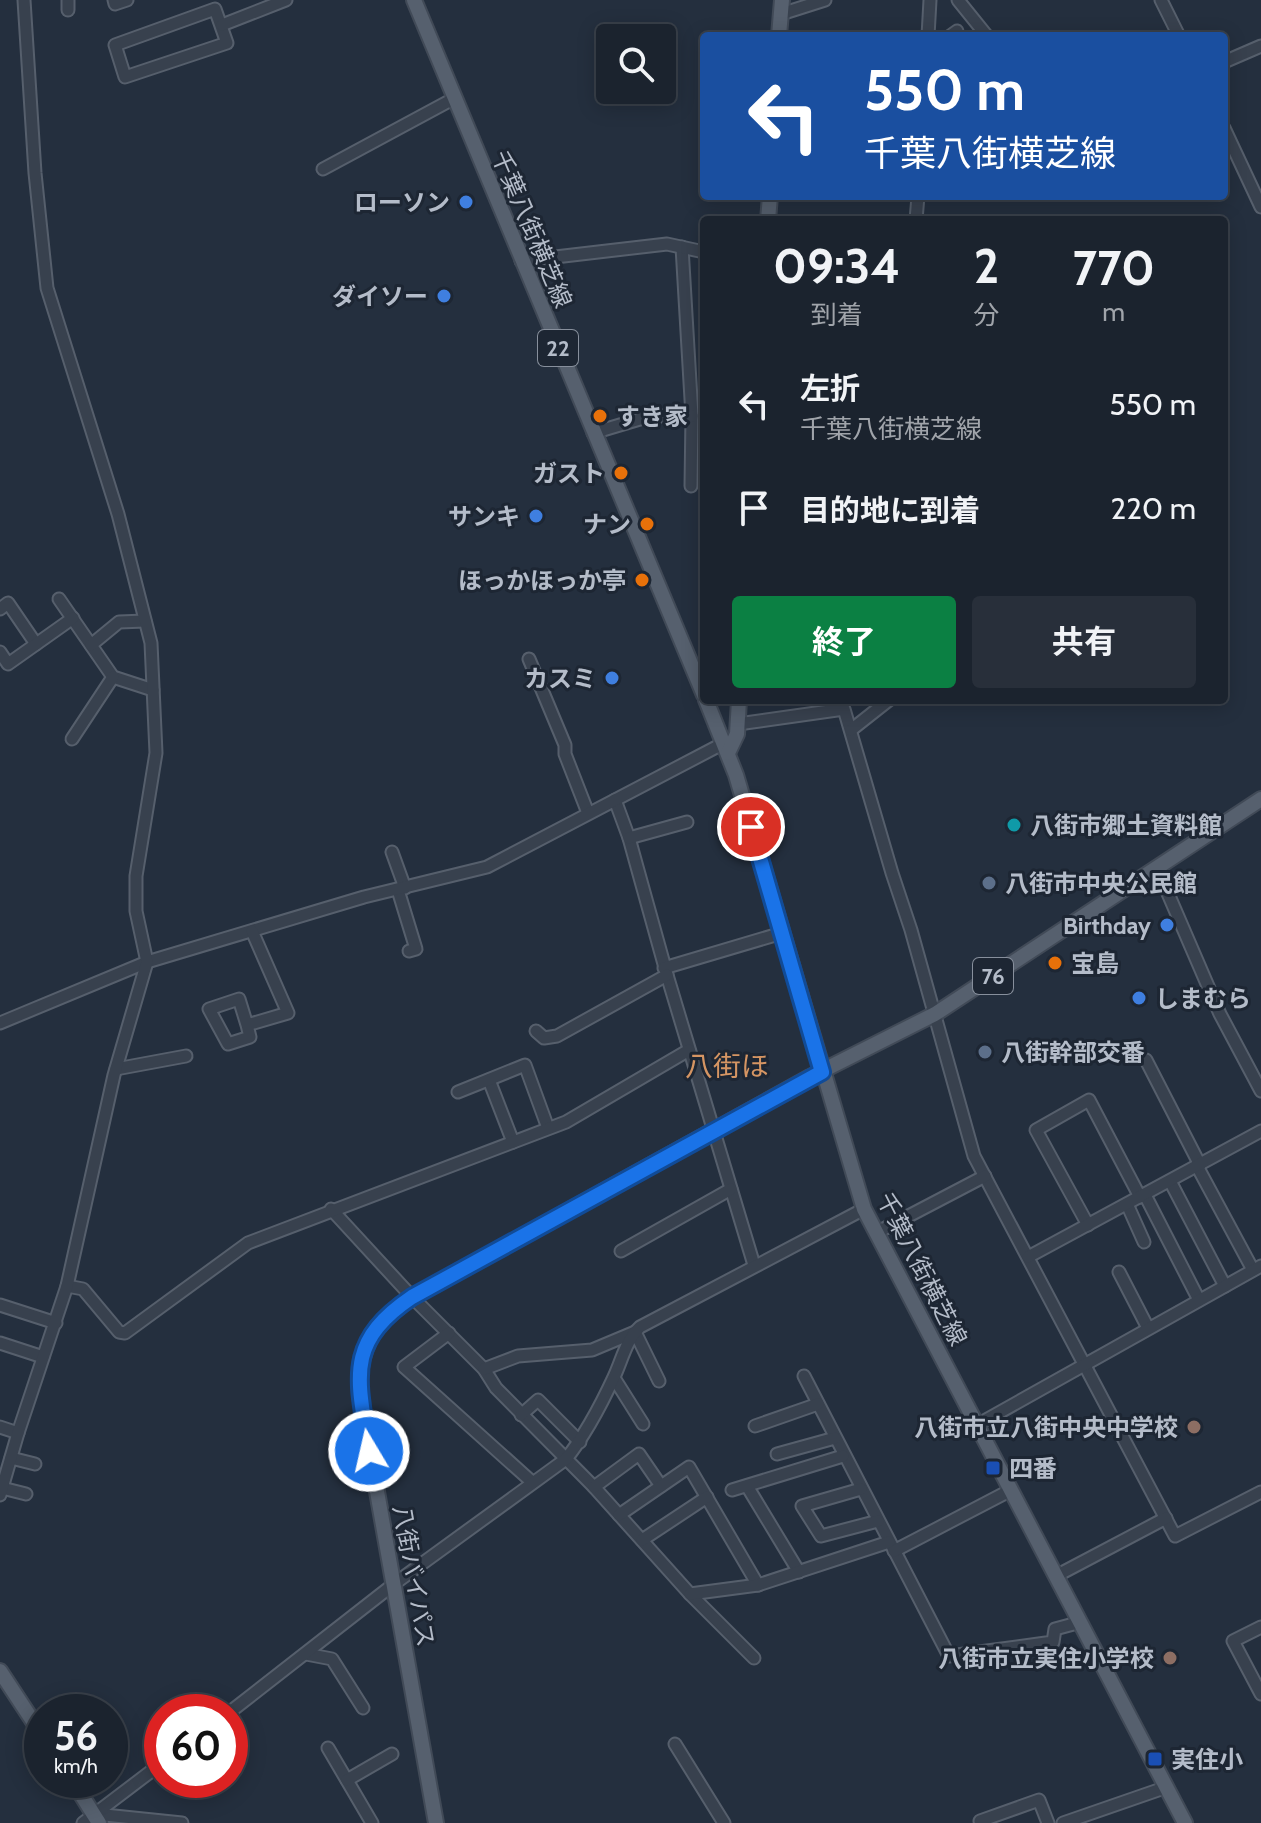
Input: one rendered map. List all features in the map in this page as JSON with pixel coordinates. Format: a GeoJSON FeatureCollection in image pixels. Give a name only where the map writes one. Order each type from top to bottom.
{"type":"FeatureCollection","features":[{"type":"Feature","properties":{"kind":"main road","name":"千葉八街横芝線"},"geometry":{"type":"LineString","coordinates":[[414,0],[700,685]]}},
{"type":"Feature","properties":{"kind":"main road"},"geometry":{"type":"LineString","coordinates":[[779,32],[782,7]]}},
{"type":"Feature","properties":{"kind":"main road","name":"千葉八街横芝線"},"geometry":{"type":"LineString","coordinates":[[708,704],[726,748],[864,1209],[1185,1823]]}},
{"type":"Feature","properties":{"kind":"main road"},"geometry":{"type":"LineString","coordinates":[[726,748],[735,742],[739,704]]}},
{"type":"Feature","properties":{"kind":"main road","name":"76"},"geometry":{"type":"LineString","coordinates":[[822,1072],[935,1014],[1261,799]]}},
{"type":"Feature","properties":{"kind":"main road","name":"八街バイパス"},"geometry":{"type":"LineString","coordinates":[[436,1823],[369,1451],[359,1376],[362,1358],[375,1328],[387,1314],[412,1297],[822,1072]]}},
{"type":"Feature","properties":{"kind":"main road"},"geometry":{"type":"LineString","coordinates":[[0,1671],[24,1708]]}},
{"type":"Feature","properties":{"kind":"main road"},"geometry":{"type":"LineString","coordinates":[[81,1798],[92,1820]]}},
{"type":"Feature","properties":{"kind":"street"},"geometry":{"type":"LineString","coordinates":[[24,0],[35,173],[47,288],[118,514],[151,643],[156,753],[136,876],[136,911],[147,962],[116,1069],[67,1286],[1,1492],[26,1494]]}},
{"type":"Feature","properties":{"kind":"street"},"geometry":{"type":"LineString","coordinates":[[114,0],[115,4],[127,0]]}},
{"type":"Feature","properties":{"kind":"street"},"geometry":{"type":"LineString","coordinates":[[222,25],[286,0]]}},
{"type":"Feature","properties":{"kind":"street"},"geometry":{"type":"LineString","coordinates":[[782,7],[825,0]]}},
{"type":"Feature","properties":{"kind":"street"},"geometry":{"type":"LineString","coordinates":[[928,32],[930,0]]}},
{"type":"Feature","properties":{"kind":"street"},"geometry":{"type":"LineString","coordinates":[[958,0],[984,32]]}},
{"type":"Feature","properties":{"kind":"street"},"geometry":{"type":"LineString","coordinates":[[1161,0],[1177,32]]}},
{"type":"Feature","properties":{"kind":"street"},"geometry":{"type":"LineString","coordinates":[[215,9],[222,25],[227,43],[125,77],[115,45],[215,9]]}},
{"type":"Feature","properties":{"kind":"street"},"geometry":{"type":"LineString","coordinates":[[1228,60],[1261,46]]}},
{"type":"Feature","properties":{"kind":"street"},"geometry":{"type":"LineString","coordinates":[[323,169],[453,99]]}},
{"type":"Feature","properties":{"kind":"street"},"geometry":{"type":"LineString","coordinates":[[1228,137],[1261,207]]}},
{"type":"Feature","properties":{"kind":"street"},"geometry":{"type":"LineString","coordinates":[[521,261],[667,244],[700,251]]}},
{"type":"Feature","properties":{"kind":"street"},"geometry":{"type":"LineString","coordinates":[[682,247],[692,416],[691,486]]}},
{"type":"Feature","properties":{"kind":"street"},"geometry":{"type":"LineString","coordinates":[[593,433],[650,416],[692,416]]}},
{"type":"Feature","properties":{"kind":"street"},"geometry":{"type":"LineString","coordinates":[[59,599],[113,677],[153,690]]}},
{"type":"Feature","properties":{"kind":"street"},"geometry":{"type":"LineString","coordinates":[[0,609],[8,603],[36,644]]}},
{"type":"Feature","properties":{"kind":"street"},"geometry":{"type":"LineString","coordinates":[[0,652],[8,664],[73,618]]}},
{"type":"Feature","properties":{"kind":"street"},"geometry":{"type":"LineString","coordinates":[[91,645],[119,622],[145,621]]}},
{"type":"Feature","properties":{"kind":"street"},"geometry":{"type":"LineString","coordinates":[[529,659],[565,745],[565,754],[588,813]]}},
{"type":"Feature","properties":{"kind":"street"},"geometry":{"type":"LineString","coordinates":[[72,739],[113,677]]}},
{"type":"Feature","properties":{"kind":"street"},"geometry":{"type":"LineString","coordinates":[[851,730],[884,704]]}},
{"type":"Feature","properties":{"kind":"street"},"geometry":{"type":"LineString","coordinates":[[738,724],[844,709],[974,1156],[1175,1536],[1261,1492]]}},
{"type":"Feature","properties":{"kind":"street"},"geometry":{"type":"LineString","coordinates":[[0,1023],[147,962],[364,897],[487,867],[588,813],[726,748]]}},
{"type":"Feature","properties":{"kind":"street"},"geometry":{"type":"LineString","coordinates":[[615,800],[629,838],[754,1265]]}},
{"type":"Feature","properties":{"kind":"street"},"geometry":{"type":"LineString","coordinates":[[629,838],[687,822]]}},
{"type":"Feature","properties":{"kind":"street"},"geometry":{"type":"LineString","coordinates":[[392,852],[416,949],[409,951]]}},
{"type":"Feature","properties":{"kind":"street"},"geometry":{"type":"LineString","coordinates":[[1157,868],[1220,1014],[1261,1091]]}},
{"type":"Feature","properties":{"kind":"street"},"geometry":{"type":"LineString","coordinates":[[247,1025],[288,1013],[252,931]]}},
{"type":"Feature","properties":{"kind":"street"},"geometry":{"type":"LineString","coordinates":[[536,1031],[544,1038],[557,1036],[666,972],[782,933]]}},
{"type":"Feature","properties":{"kind":"street"},"geometry":{"type":"LineString","coordinates":[[67,1286],[83,1289],[119,1332],[125,1333],[248,1243],[566,1122],[689,1050]]}},
{"type":"Feature","properties":{"kind":"street"},"geometry":{"type":"LineString","coordinates":[[116,1069],[186,1056]]}},
{"type":"Feature","properties":{"kind":"street"},"geometry":{"type":"LineString","coordinates":[[977,1425],[1257,1268],[1199,1165],[1146,1060]]}},
{"type":"Feature","properties":{"kind":"street"},"geometry":{"type":"LineString","coordinates":[[458,1092],[525,1065],[548,1128]]}},
{"type":"Feature","properties":{"kind":"street"},"geometry":{"type":"LineString","coordinates":[[489,1080],[513,1142]]}},
{"type":"Feature","properties":{"kind":"street"},"geometry":{"type":"LineString","coordinates":[[1088,1225],[1036,1130],[1089,1100],[1199,1300]]}},
{"type":"Feature","properties":{"kind":"street"},"geometry":{"type":"LineString","coordinates":[[1028,1257],[1261,1131]]}},
{"type":"Feature","properties":{"kind":"street"},"geometry":{"type":"LineString","coordinates":[[876,1233],[985,1176]]}},
{"type":"Feature","properties":{"kind":"street"},"geometry":{"type":"LineString","coordinates":[[1170,1181],[1225,1286]]}},
{"type":"Feature","properties":{"kind":"street"},"geometry":{"type":"LineString","coordinates":[[621,1251],[731,1189]]}},
{"type":"Feature","properties":{"kind":"street"},"geometry":{"type":"LineString","coordinates":[[1127,1204],[1144,1242]]}},
{"type":"Feature","properties":{"kind":"street"},"geometry":{"type":"LineString","coordinates":[[331,1209],[484,1369],[496,1388],[521,1415],[594,1487],[690,1594],[754,1658]]}},
{"type":"Feature","properties":{"kind":"street"},"geometry":{"type":"LineString","coordinates":[[484,1369],[518,1356],[592,1350],[635,1332],[754,1265],[864,1209]]}},
{"type":"Feature","properties":{"kind":"street"},"geometry":{"type":"LineString","coordinates":[[1119,1272],[1148,1328]]}},
{"type":"Feature","properties":{"kind":"street"},"geometry":{"type":"LineString","coordinates":[[0,1305],[56,1323]]}},
{"type":"Feature","properties":{"kind":"street"},"geometry":{"type":"LineString","coordinates":[[248,1698],[394,1584],[566,1459],[580,1442],[635,1332]]}},
{"type":"Feature","properties":{"kind":"street"},"geometry":{"type":"LineString","coordinates":[[635,1332],[659,1381]]}},
{"type":"Feature","properties":{"kind":"street"},"geometry":{"type":"LineString","coordinates":[[449,1333],[404,1367],[532,1482]]}},
{"type":"Feature","properties":{"kind":"street"},"geometry":{"type":"LineString","coordinates":[[0,1343],[43,1357]]}},
{"type":"Feature","properties":{"kind":"street"},"geometry":{"type":"LineString","coordinates":[[804,1376],[949,1656],[1053,1642],[1055,1629],[1081,1622]]}},
{"type":"Feature","properties":{"kind":"street"},"geometry":{"type":"LineString","coordinates":[[614,1378],[643,1424]]}},
{"type":"Feature","properties":{"kind":"street"},"geometry":{"type":"LineString","coordinates":[[521,1415],[538,1400],[580,1442]]}},
{"type":"Feature","properties":{"kind":"street"},"geometry":{"type":"LineString","coordinates":[[755,1426],[818,1404]]}},
{"type":"Feature","properties":{"kind":"street"},"geometry":{"type":"LineString","coordinates":[[0,1427],[18,1433]]}},
{"type":"Feature","properties":{"kind":"street"},"geometry":{"type":"LineString","coordinates":[[777,1454],[835,1438]]}},
{"type":"Feature","properties":{"kind":"street"},"geometry":{"type":"LineString","coordinates":[[594,1487],[639,1454],[661,1486]]}},
{"type":"Feature","properties":{"kind":"street"},"geometry":{"type":"LineString","coordinates":[[732,1490],[843,1456]]}},
{"type":"Feature","properties":{"kind":"street"},"geometry":{"type":"LineString","coordinates":[[11,1458],[35,1464]]}},
{"type":"Feature","properties":{"kind":"street"},"geometry":{"type":"LineString","coordinates":[[619,1515],[689,1467],[758,1585]]}},
{"type":"Feature","properties":{"kind":"street"},"geometry":{"type":"LineString","coordinates":[[747,1486],[799,1572]]}},
{"type":"Feature","properties":{"kind":"street"},"geometry":{"type":"LineString","coordinates":[[861,1489],[802,1506],[821,1536],[878,1521]]}},
{"type":"Feature","properties":{"kind":"street"},"geometry":{"type":"LineString","coordinates":[[690,1594],[758,1585],[892,1547],[1011,1490]]}},
{"type":"Feature","properties":{"kind":"street"},"geometry":{"type":"LineString","coordinates":[[642,1540],[707,1497]]}},
{"type":"Feature","properties":{"kind":"street"},"geometry":{"type":"LineString","coordinates":[[1056,1576],[1166,1518]]}},
{"type":"Feature","properties":{"kind":"street"},"geometry":{"type":"LineString","coordinates":[[1261,1627],[1233,1641],[1261,1694]]}},
{"type":"Feature","properties":{"kind":"street"},"geometry":{"type":"LineString","coordinates":[[306,1654],[332,1659],[363,1708]]}},
{"type":"Feature","properties":{"kind":"street"},"geometry":{"type":"LineString","coordinates":[[675,1744],[724,1823]]}},
{"type":"Feature","properties":{"kind":"street"},"geometry":{"type":"LineString","coordinates":[[328,1748],[372,1823]]}},
{"type":"Feature","properties":{"kind":"street"},"geometry":{"type":"LineString","coordinates":[[347,1780],[392,1754]]}},
{"type":"Feature","properties":{"kind":"street"},"geometry":{"type":"LineString","coordinates":[[92,1820],[144,1778]]}},
{"type":"Feature","properties":{"kind":"street"},"geometry":{"type":"LineString","coordinates":[[1063,1823],[1167,1787]]}},
{"type":"Feature","properties":{"kind":"street"},"geometry":{"type":"LineString","coordinates":[[980,1821],[1039,1800],[1048,1823]]}},
{"type":"Feature","properties":{"kind":"street"},"geometry":{"type":"LineString","coordinates":[[92,1820],[182,1823]]}},
{"type":"Feature","properties":{"kind":"place","name":"ローソン"},"geometry":{"type":"Point","coordinates":[466,202]}},
{"type":"Feature","properties":{"kind":"place","name":"ダイソー"},"geometry":{"type":"Point","coordinates":[444,296]}},
{"type":"Feature","properties":{"kind":"place","name":"すき家"},"geometry":{"type":"Point","coordinates":[600,416]}},
{"type":"Feature","properties":{"kind":"place","name":"ガスト"},"geometry":{"type":"Point","coordinates":[621,473]}},
{"type":"Feature","properties":{"kind":"place","name":"サンキ"},"geometry":{"type":"Point","coordinates":[536,516]}},
{"type":"Feature","properties":{"kind":"place","name":"ナン"},"geometry":{"type":"Point","coordinates":[647,524]}},
{"type":"Feature","properties":{"kind":"place","name":"ほっかほっか亭"},"geometry":{"type":"Point","coordinates":[642,580]}},
{"type":"Feature","properties":{"kind":"place","name":"カスミ"},"geometry":{"type":"Point","coordinates":[612,678]}},
{"type":"Feature","properties":{"kind":"place","name":"八街市郷土資料館"},"geometry":{"type":"Point","coordinates":[1014,825]}},
{"type":"Feature","properties":{"kind":"place","name":"八街市中央公民館"},"geometry":{"type":"Point","coordinates":[989,883]}},
{"type":"Feature","properties":{"kind":"place","name":"Birthday"},"geometry":{"type":"Point","coordinates":[1167,925]}},
{"type":"Feature","properties":{"kind":"place","name":"宝島"},"geometry":{"type":"Point","coordinates":[1055,963]}},
{"type":"Feature","properties":{"kind":"place","name":"しまむら"},"geometry":{"type":"Point","coordinates":[1139,998]}},
{"type":"Feature","properties":{"kind":"place","name":"八街幹部交番"},"geometry":{"type":"Point","coordinates":[985,1052]}},
{"type":"Feature","properties":{"kind":"place","name":"八街市立八街中央中学校"},"geometry":{"type":"Point","coordinates":[1194,1427]}},
{"type":"Feature","properties":{"kind":"place","name":"四番"},"geometry":{"type":"Point","coordinates":[993,1468]}},
{"type":"Feature","properties":{"kind":"place","name":"八街市立実住小学校"},"geometry":{"type":"Point","coordinates":[1170,1658]}},
{"type":"Feature","properties":{"kind":"place","name":"実住小"},"geometry":{"type":"Point","coordinates":[1155,1759]}},
{"type":"Feature","properties":{"kind":"district","name":"八街ほ"},"geometry":{"type":"Point","coordinates":[727,1066]}},
{"type":"Feature","properties":{"kind":"route"},"geometry":{"type":"LineString","coordinates":[[369,1451],[359,1376],[367,1344],[387,1314],[412,1297],[822,1072],[751,827]]}}]}
